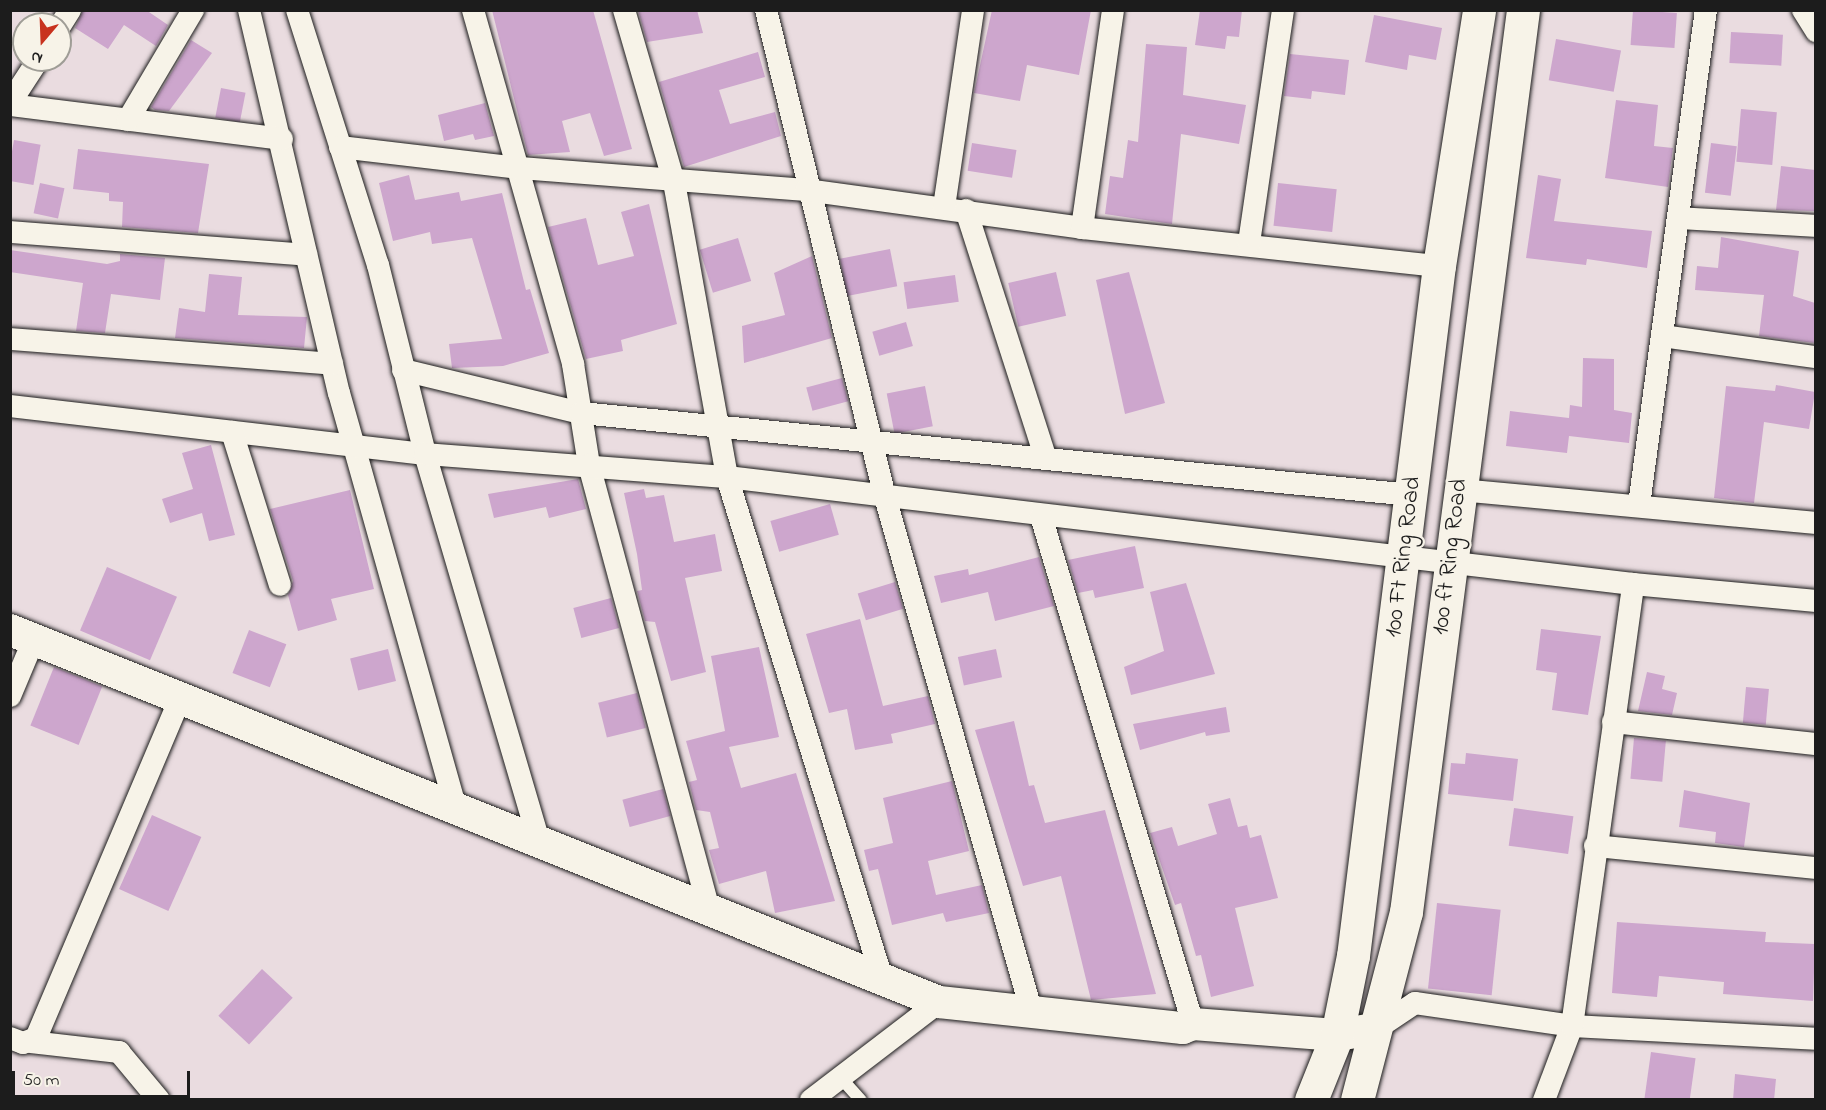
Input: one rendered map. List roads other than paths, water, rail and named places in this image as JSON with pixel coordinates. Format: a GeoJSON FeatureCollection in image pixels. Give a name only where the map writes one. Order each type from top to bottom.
{"type":"FeatureCollection","features":[{"type":"Feature","properties":{"kind":"main road","name":"100 Ft Ring Road"},"geometry":{"type":"LineString","coordinates":[[1311,1100],[1337,1035],[1376,803],[1439,266],[1479,10]]}},
{"type":"Feature","properties":{"kind":"main road","name":"100 ft Ring Road"},"geometry":{"type":"LineString","coordinates":[[1357,1100],[1406,912],[1522,10]]}},
{"type":"Feature","properties":{"kind":"main road"},"geometry":{"type":"LineString","coordinates":[[22,635],[884,982],[939,1002],[1183,1028],[1193,1024],[1337,1035],[1376,1029]]}},
{"type":"Feature","properties":{"kind":"street"},"geometry":{"type":"LineString","coordinates":[[128,120],[193,10]]}},
{"type":"Feature","properties":{"kind":"street"},"geometry":{"type":"LineString","coordinates":[[249,10],[282,139],[306,255],[339,393],[456,810]]}},
{"type":"Feature","properties":{"kind":"street"},"geometry":{"type":"LineString","coordinates":[[297,10],[378,265],[423,445],[539,842]]}},
{"type":"Feature","properties":{"kind":"street"},"geometry":{"type":"LineString","coordinates":[[473,10],[520,168],[573,364],[589,465],[710,912]]}},
{"type":"Feature","properties":{"kind":"street"},"geometry":{"type":"LineString","coordinates":[[624,10],[674,182],[727,477],[884,982]]}},
{"type":"Feature","properties":{"kind":"street"},"geometry":{"type":"LineString","coordinates":[[766,10],[806,190],[885,497],[1032,1013]]}},
{"type":"Feature","properties":{"kind":"street"},"geometry":{"type":"LineString","coordinates":[[973,10],[955,209],[1045,456]]}},
{"type":"Feature","properties":{"kind":"street"},"geometry":{"type":"LineString","coordinates":[[1082,228],[1113,10]]}},
{"type":"Feature","properties":{"kind":"street"},"geometry":{"type":"LineString","coordinates":[[1249,243],[1283,10]]}},
{"type":"Feature","properties":{"kind":"street"},"geometry":{"type":"LineString","coordinates":[[1640,505],[1706,10]]}},
{"type":"Feature","properties":{"kind":"street"},"geometry":{"type":"LineString","coordinates":[[1803,10],[1815,31]]}},
{"type":"Feature","properties":{"kind":"street"},"geometry":{"type":"LineString","coordinates":[[30,72],[10,104],[282,139]]}},
{"type":"Feature","properties":{"kind":"street"},"geometry":{"type":"LineString","coordinates":[[340,147],[520,168],[674,182],[806,190],[1082,228],[1249,243],[1439,266]]}},
{"type":"Feature","properties":{"kind":"street"},"geometry":{"type":"LineString","coordinates":[[1678,218],[1815,226]]}},
{"type":"Feature","properties":{"kind":"street"},"geometry":{"type":"LineString","coordinates":[[10,232],[306,255]]}},
{"type":"Feature","properties":{"kind":"street"},"geometry":{"type":"LineString","coordinates":[[1662,336],[1815,357]]}},
{"type":"Feature","properties":{"kind":"street"},"geometry":{"type":"LineString","coordinates":[[10,339],[333,364]]}},
{"type":"Feature","properties":{"kind":"street"},"geometry":{"type":"LineString","coordinates":[[403,370],[581,413],[1045,456],[1411,495]]}},
{"type":"Feature","properties":{"kind":"street"},"geometry":{"type":"LineString","coordinates":[[10,406],[232,432],[352,437],[589,465],[727,477],[1403,558],[1451,560],[1633,584],[1815,601]]}},
{"type":"Feature","properties":{"kind":"street"},"geometry":{"type":"LineString","coordinates":[[232,432],[280,585]]}},
{"type":"Feature","properties":{"kind":"street"},"geometry":{"type":"LineString","coordinates":[[1460,490],[1815,523]]}},
{"type":"Feature","properties":{"kind":"street"},"geometry":{"type":"LineString","coordinates":[[1041,516],[1193,1024]]}},
{"type":"Feature","properties":{"kind":"street"},"geometry":{"type":"LineString","coordinates":[[1544,1100],[1572,1026],[1633,584]]}},
{"type":"Feature","properties":{"kind":"street"},"geometry":{"type":"LineString","coordinates":[[10,696],[22,635]]}},
{"type":"Feature","properties":{"kind":"street"},"geometry":{"type":"LineString","coordinates":[[159,1100],[119,1052],[21,1040],[180,699]]}},
{"type":"Feature","properties":{"kind":"street"},"geometry":{"type":"LineString","coordinates":[[1613,722],[1815,744]]}},
{"type":"Feature","properties":{"kind":"street"},"geometry":{"type":"LineString","coordinates":[[1596,846],[1815,868]]}},
{"type":"Feature","properties":{"kind":"street"},"geometry":{"type":"LineString","coordinates":[[811,1100],[939,1002]]}},
{"type":"Feature","properties":{"kind":"street"},"geometry":{"type":"LineString","coordinates":[[1376,1029],[1415,1003],[1572,1026],[1815,1039]]}},
{"type":"Feature","properties":{"kind":"lane"},"geometry":{"type":"LineString","coordinates":[[840,1077],[861,1100]]}}]}
